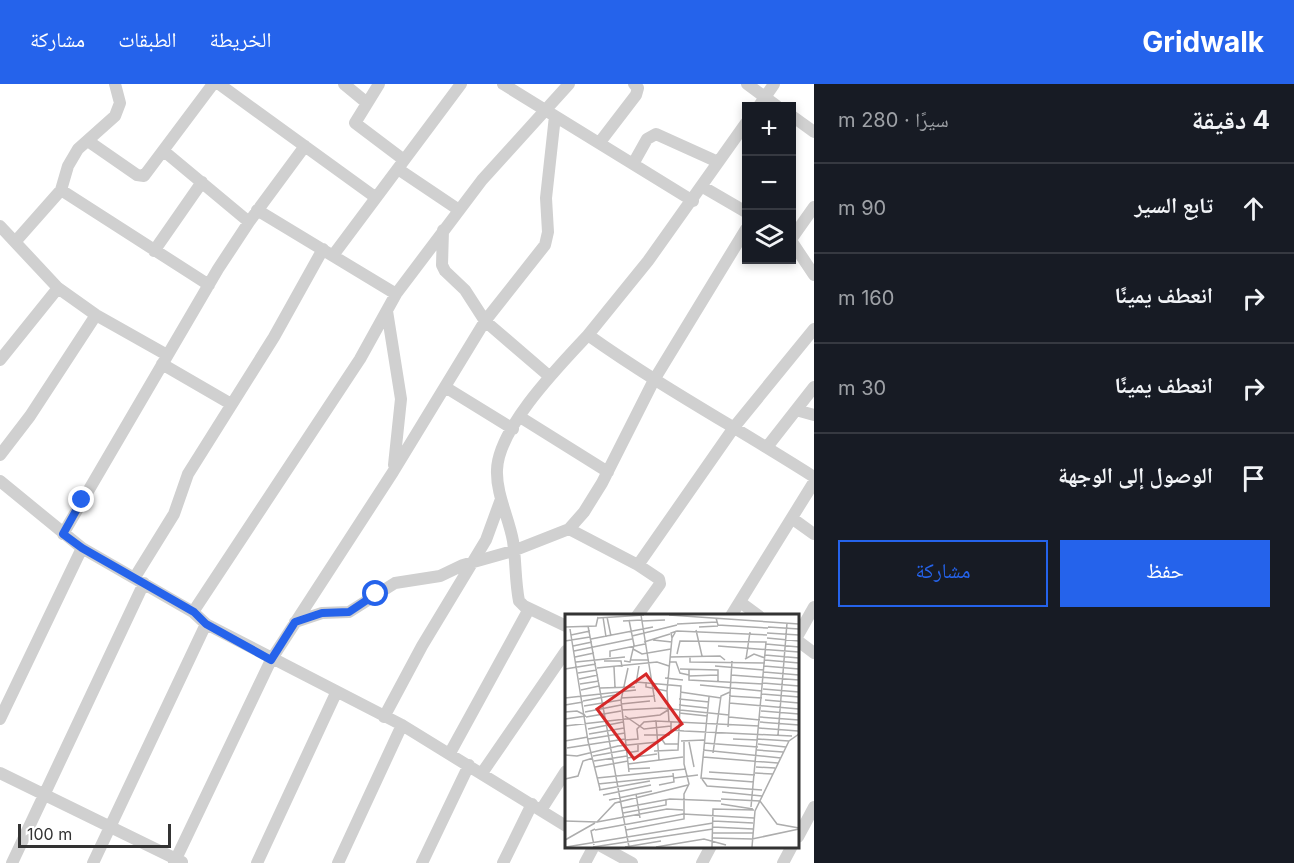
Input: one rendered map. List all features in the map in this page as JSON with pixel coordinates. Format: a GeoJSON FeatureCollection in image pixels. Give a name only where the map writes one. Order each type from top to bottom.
{"type":"FeatureCollection","features":[{"type":"Feature","properties":{"kind":"street"},"geometry":{"type":"LineString","coordinates":[[15,242],[61,190],[71,159],[112,121],[119,110],[119,95],[115,84]]}},
{"type":"Feature","properties":{"kind":"street"},"geometry":{"type":"LineString","coordinates":[[88,141],[142,177],[165,152],[213,84]]}},
{"type":"Feature","properties":{"kind":"street"},"geometry":{"type":"LineString","coordinates":[[219,84],[375,197]]}},
{"type":"Feature","properties":{"kind":"street"},"geometry":{"type":"LineString","coordinates":[[344,84],[367,103]]}},
{"type":"Feature","properties":{"kind":"street"},"geometry":{"type":"LineString","coordinates":[[379,84],[355,124],[459,210]]}},
{"type":"Feature","properties":{"kind":"street"},"geometry":{"type":"LineString","coordinates":[[12,863],[46,795],[140,580],[174,514],[188,474],[328,252],[375,197],[461,84]]}},
{"type":"Feature","properties":{"kind":"street"},"geometry":{"type":"LineString","coordinates":[[503,84],[693,201]]}},
{"type":"Feature","properties":{"kind":"street"},"geometry":{"type":"LineString","coordinates":[[194,612],[360,358],[396,294],[459,210],[550,113],[569,84]]}},
{"type":"Feature","properties":{"kind":"street"},"geometry":{"type":"LineString","coordinates":[[600,142],[636,95],[638,88],[634,84]]}},
{"type":"Feature","properties":{"kind":"street"},"geometry":{"type":"LineString","coordinates":[[747,84],[762,102],[774,84]]}},
{"type":"Feature","properties":{"kind":"street"},"geometry":{"type":"LineString","coordinates":[[0,773],[178,862],[271,660],[393,472],[485,321],[547,239],[546,198],[550,113]]}},
{"type":"Feature","properties":{"kind":"street"},"geometry":{"type":"LineString","coordinates":[[796,119],[814,132]]}},
{"type":"Feature","properties":{"kind":"street"},"geometry":{"type":"LineString","coordinates":[[565,625],[529,609],[519,601],[513,551],[498,483],[498,458],[520,417],[549,376],[588,335],[648,261],[742,130]]}},
{"type":"Feature","properties":{"kind":"street"},"geometry":{"type":"LineString","coordinates":[[633,164],[647,139],[656,135],[718,162]]}},
{"type":"Feature","properties":{"kind":"street"},"geometry":{"type":"LineString","coordinates":[[63,534],[209,285],[257,210],[305,146]]}},
{"type":"Feature","properties":{"kind":"street"},"geometry":{"type":"LineString","coordinates":[[165,152],[249,222]]}},
{"type":"Feature","properties":{"kind":"street"},"geometry":{"type":"LineString","coordinates":[[154,251],[202,182]]}},
{"type":"Feature","properties":{"kind":"street"},"geometry":{"type":"LineString","coordinates":[[703,187],[743,210]]}},
{"type":"Feature","properties":{"kind":"street"},"geometry":{"type":"LineString","coordinates":[[61,190],[209,285]]}},
{"type":"Feature","properties":{"kind":"street"},"geometry":{"type":"LineString","coordinates":[[796,234],[814,207]]}},
{"type":"Feature","properties":{"kind":"street"},"geometry":{"type":"LineString","coordinates":[[257,210],[396,294]]}},
{"type":"Feature","properties":{"kind":"street"},"geometry":{"type":"LineString","coordinates":[[0,227],[58,288],[231,404]]}},
{"type":"Feature","properties":{"kind":"street"},"geometry":{"type":"LineString","coordinates":[[444,229],[443,268],[465,290],[485,321],[549,376]]}},
{"type":"Feature","properties":{"kind":"street"},"geometry":{"type":"LineString","coordinates":[[295,622],[322,613],[349,612],[395,583],[429,579],[513,551],[569,529],[584,512],[608,472],[654,380],[742,237]]}},
{"type":"Feature","properties":{"kind":"street"},"geometry":{"type":"LineString","coordinates":[[796,246],[814,275]]}},
{"type":"Feature","properties":{"kind":"street"},"geometry":{"type":"LineString","coordinates":[[0,360],[58,288]]}},
{"type":"Feature","properties":{"kind":"street"},"geometry":{"type":"LineString","coordinates":[[387,311],[401,399],[393,472]]}},
{"type":"Feature","properties":{"kind":"street"},"geometry":{"type":"LineString","coordinates":[[0,455],[30,416],[96,315]]}},
{"type":"Feature","properties":{"kind":"street"},"geometry":{"type":"LineString","coordinates":[[638,565],[735,426],[814,329]]}},
{"type":"Feature","properties":{"kind":"street"},"geometry":{"type":"LineString","coordinates":[[588,335],[654,380],[735,426],[814,479],[793,519],[732,614]]}},
{"type":"Feature","properties":{"kind":"street"},"geometry":{"type":"LineString","coordinates":[[445,387],[513,429]]}},
{"type":"Feature","properties":{"kind":"street"},"geometry":{"type":"LineString","coordinates":[[767,447],[814,387]]}},
{"type":"Feature","properties":{"kind":"street"},"geometry":{"type":"LineString","coordinates":[[796,410],[814,415]]}},
{"type":"Feature","properties":{"kind":"street"},"geometry":{"type":"LineString","coordinates":[[520,417],[608,472]]}},
{"type":"Feature","properties":{"kind":"street"},"geometry":{"type":"LineString","coordinates":[[0,481],[82,548],[194,612],[206,624],[271,660],[402,725],[565,825]]}},
{"type":"Feature","properties":{"kind":"street"},"geometry":{"type":"LineString","coordinates":[[384,717],[422,646],[473,563],[495,521],[501,498]]}},
{"type":"Feature","properties":{"kind":"street"},"geometry":{"type":"LineString","coordinates":[[793,519],[814,534]]}},
{"type":"Feature","properties":{"kind":"street"},"geometry":{"type":"LineString","coordinates":[[569,529],[638,565],[660,582],[638,614]]}},
{"type":"Feature","properties":{"kind":"street"},"geometry":{"type":"LineString","coordinates":[[0,719],[82,548]]}},
{"type":"Feature","properties":{"kind":"street"},"geometry":{"type":"LineString","coordinates":[[740,602],[758,614]]}},
{"type":"Feature","properties":{"kind":"street"},"geometry":{"type":"LineString","coordinates":[[799,632],[814,607]]}},
{"type":"Feature","properties":{"kind":"street"},"geometry":{"type":"LineString","coordinates":[[450,753],[529,609]]}},
{"type":"Feature","properties":{"kind":"street"},"geometry":{"type":"LineString","coordinates":[[93,863],[206,624]]}},
{"type":"Feature","properties":{"kind":"street"},"geometry":{"type":"LineString","coordinates":[[799,643],[814,653]]}},
{"type":"Feature","properties":{"kind":"street"},"geometry":{"type":"LineString","coordinates":[[483,773],[565,654]]}},
{"type":"Feature","properties":{"kind":"street"},"geometry":{"type":"LineString","coordinates":[[257,863],[336,693]]}},
{"type":"Feature","properties":{"kind":"street"},"geometry":{"type":"LineString","coordinates":[[338,863],[402,725]]}},
{"type":"Feature","properties":{"kind":"street"},"geometry":{"type":"LineString","coordinates":[[422,863],[469,765]]}},
{"type":"Feature","properties":{"kind":"street"},"geometry":{"type":"LineString","coordinates":[[503,863],[536,807],[565,773]]}},
{"type":"Feature","properties":{"kind":"street"},"geometry":{"type":"LineString","coordinates":[[799,835],[814,807]]}},
{"type":"Feature","properties":{"kind":"street"},"geometry":{"type":"LineString","coordinates":[[585,863],[593,848]]}},
{"type":"Feature","properties":{"kind":"street"},"geometry":{"type":"LineString","coordinates":[[605,848],[632,863]]}},
{"type":"Feature","properties":{"kind":"street"},"geometry":{"type":"LineString","coordinates":[[702,863],[710,848]]}},
{"type":"Feature","properties":{"kind":"street"},"geometry":{"type":"LineString","coordinates":[[783,863],[791,848]]}},
{"type":"Feature","properties":{"kind":"route"},"geometry":{"type":"LineString","coordinates":[[82,500],[63,534],[82,548],[194,612],[206,624],[271,660],[295,622],[322,613],[349,612],[376,594]]}}]}
